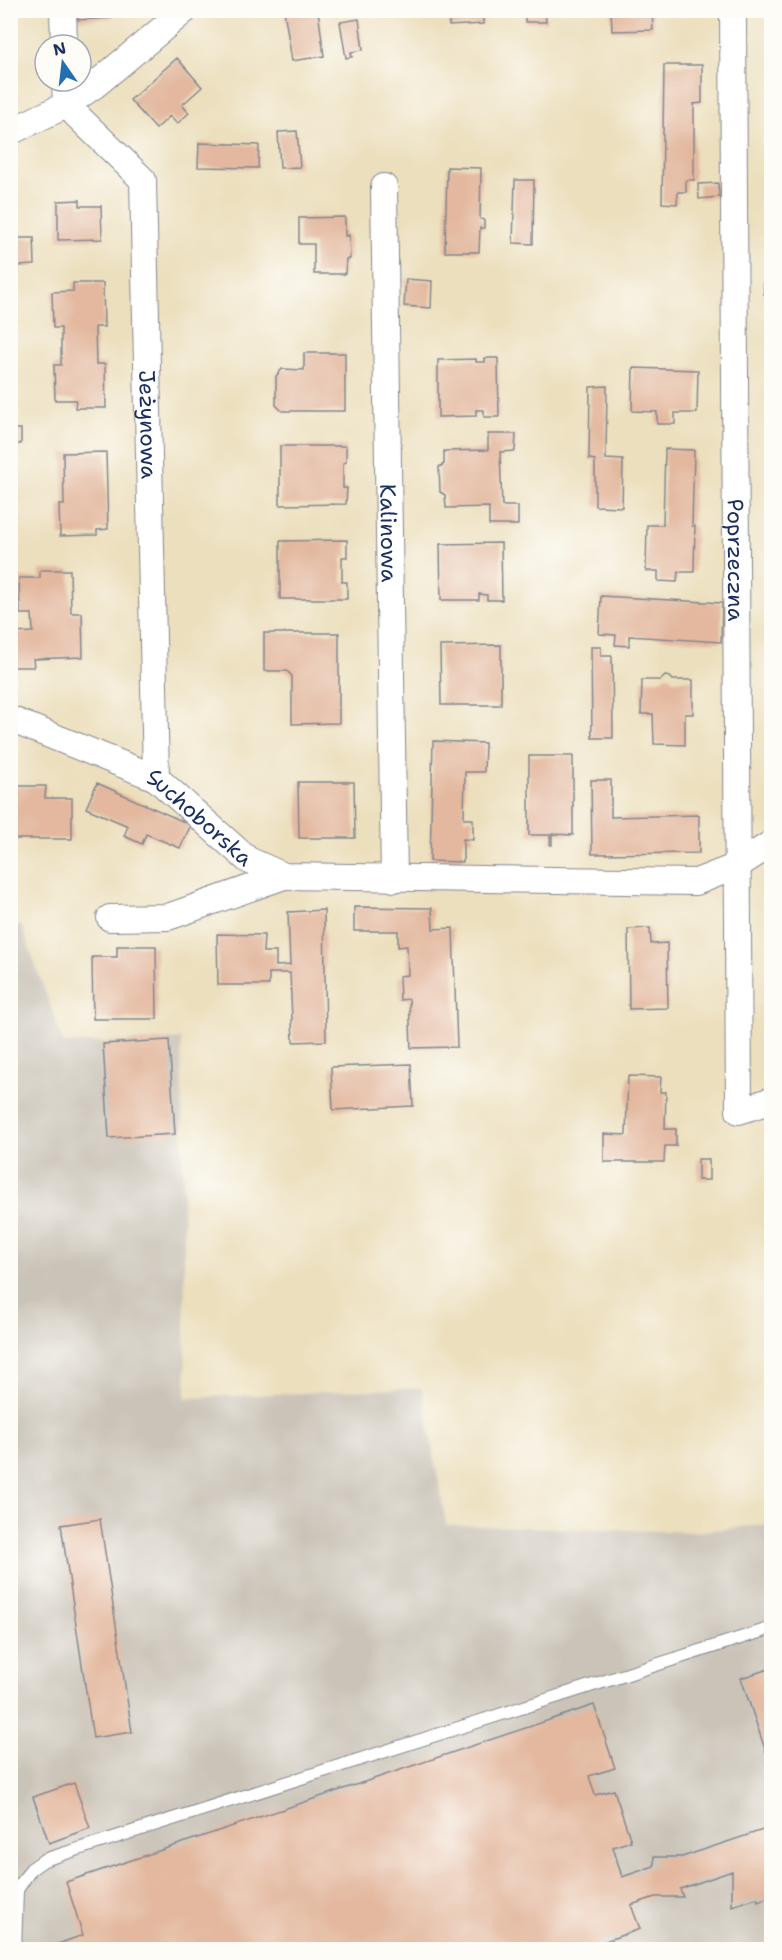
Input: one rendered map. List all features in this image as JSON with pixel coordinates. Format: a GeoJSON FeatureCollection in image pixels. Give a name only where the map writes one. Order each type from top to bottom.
{"type":"FeatureCollection","features":[{"type":"Feature","properties":{"kind":"street"},"geometry":{"type":"LineString","coordinates":[[63,10],[64,33]]}},
{"type":"Feature","properties":{"kind":"street"},"geometry":{"type":"LineString","coordinates":[[93,86],[185,10]]}},
{"type":"Feature","properties":{"kind":"street","name":"Poprzeczna"},"geometry":{"type":"LineString","coordinates":[[733,10],[739,1111],[771,1100]]}},
{"type":"Feature","properties":{"kind":"street"},"geometry":{"type":"LineString","coordinates":[[10,132],[66,93]]}},
{"type":"Feature","properties":{"kind":"street","name":"Jeżynowa"},"geometry":{"type":"LineString","coordinates":[[66,93],[143,180],[156,778]]}},
{"type":"Feature","properties":{"kind":"street","name":"Kalinowa"},"geometry":{"type":"LineString","coordinates":[[384,187],[394,879]]}},
{"type":"Feature","properties":{"kind":"street","name":"Suchoborska"},"geometry":{"type":"LineString","coordinates":[[10,719],[156,778],[248,860],[284,876],[696,882],[737,866],[771,843]]}},
{"type":"Feature","properties":{"kind":"street"},"geometry":{"type":"LineString","coordinates":[[110,918],[168,917],[284,876]]}},
{"type":"Feature","properties":{"kind":"lane"},"geometry":{"type":"LineString","coordinates":[[15,1950],[17,1890],[31,1869],[44,1860],[771,1629]]}},
{"type":"Feature","properties":{"kind":"shaded area"},"geometry":{"type":"Polygon","coordinates":[[[10,925],[21,925],[64,1044],[181,1039],[186,1398],[422,1388],[446,1525],[694,1532],[771,1524],[772,1949],[11,1950],[10,925]]]}},
{"type":"Feature","properties":{"kind":"building"},"geometry":{"type":"Polygon","coordinates":[[[78,10],[111,10],[112,18],[78,20],[78,10]]]}},
{"type":"Feature","properties":{"kind":"building"},"geometry":{"type":"Polygon","coordinates":[[[284,10],[318,10],[324,56],[292,61],[284,10]]]}},
{"type":"Feature","properties":{"kind":"building"},"geometry":{"type":"Polygon","coordinates":[[[449,10],[483,10],[483,24],[449,26],[449,10]]]}},
{"type":"Feature","properties":{"kind":"building"},"geometry":{"type":"Polygon","coordinates":[[[525,10],[545,10],[546,22],[525,22],[525,10]]]}},
{"type":"Feature","properties":{"kind":"building"},"geometry":{"type":"Polygon","coordinates":[[[611,10],[652,10],[653,30],[612,31],[611,10]]]}},
{"type":"Feature","properties":{"kind":"building"},"geometry":{"type":"Polygon","coordinates":[[[359,19],[363,50],[351,52],[352,57],[346,58],[340,22],[359,19]]]}},
{"type":"Feature","properties":{"kind":"building"},"geometry":{"type":"Polygon","coordinates":[[[177,58],[202,87],[182,105],[189,113],[177,124],[170,116],[156,129],[130,100],[177,58]]]}},
{"type":"Feature","properties":{"kind":"building"},"geometry":{"type":"Polygon","coordinates":[[[664,65],[702,65],[702,103],[694,104],[694,180],[686,180],[686,192],[678,192],[677,204],[662,203],[664,65]]]}},
{"type":"Feature","properties":{"kind":"building"},"geometry":{"type":"Polygon","coordinates":[[[297,131],[300,167],[280,168],[278,132],[297,131]]]}},
{"type":"Feature","properties":{"kind":"building"},"geometry":{"type":"Polygon","coordinates":[[[199,143],[259,145],[258,168],[198,167],[199,143]]]}},
{"type":"Feature","properties":{"kind":"building"},"geometry":{"type":"Polygon","coordinates":[[[447,167],[481,168],[480,219],[484,220],[484,228],[480,228],[479,252],[445,252],[447,167]]]}},
{"type":"Feature","properties":{"kind":"building"},"geometry":{"type":"Polygon","coordinates":[[[515,180],[534,180],[533,244],[513,243],[515,180]]]}},
{"type":"Feature","properties":{"kind":"building"},"geometry":{"type":"Polygon","coordinates":[[[718,183],[719,197],[699,199],[698,184],[718,183]]]}},
{"type":"Feature","properties":{"kind":"building"},"geometry":{"type":"Polygon","coordinates":[[[80,200],[80,206],[101,206],[102,239],[58,240],[58,201],[80,200]]]}},
{"type":"Feature","properties":{"kind":"building"},"geometry":{"type":"Polygon","coordinates":[[[345,217],[345,236],[349,235],[350,259],[346,259],[345,274],[314,274],[314,244],[299,244],[299,218],[345,217]]]}},
{"type":"Feature","properties":{"kind":"building"},"geometry":{"type":"Polygon","coordinates":[[[17,238],[34,238],[35,265],[18,266],[17,238]]]}},
{"type":"Feature","properties":{"kind":"building"},"geometry":{"type":"Polygon","coordinates":[[[406,279],[432,281],[431,308],[404,306],[406,279]]]}},
{"type":"Feature","properties":{"kind":"building"},"geometry":{"type":"Polygon","coordinates":[[[764,279],[772,279],[772,294],[764,294],[764,279]]]}},
{"type":"Feature","properties":{"kind":"building"},"geometry":{"type":"Polygon","coordinates":[[[73,283],[103,283],[104,327],[95,327],[96,364],[105,364],[106,408],[75,408],[76,400],[55,400],[54,365],[61,365],[61,328],[53,328],[52,292],[73,291],[73,283]]]}},
{"type":"Feature","properties":{"kind":"building"},"geometry":{"type":"Polygon","coordinates":[[[304,353],[345,353],[345,411],[282,411],[276,405],[276,376],[282,369],[304,370],[304,353]]]}},
{"type":"Feature","properties":{"kind":"building"},"geometry":{"type":"Polygon","coordinates":[[[485,358],[498,358],[499,417],[484,417],[484,410],[476,410],[476,416],[438,417],[438,360],[476,359],[476,362],[485,362],[485,358]]]}},
{"type":"Feature","properties":{"kind":"building"},"geometry":{"type":"Polygon","coordinates":[[[633,368],[698,370],[697,413],[675,413],[675,424],[657,424],[657,412],[632,411],[633,368]]]}},
{"type":"Feature","properties":{"kind":"building"},"geometry":{"type":"Polygon","coordinates":[[[607,386],[606,459],[623,460],[622,507],[595,506],[595,460],[589,459],[590,387],[607,386]]]}},
{"type":"Feature","properties":{"kind":"building"},"geometry":{"type":"Polygon","coordinates":[[[10,429],[21,429],[21,444],[10,444],[10,429]]]}},
{"type":"Feature","properties":{"kind":"building"},"geometry":{"type":"Polygon","coordinates":[[[488,434],[516,434],[515,451],[500,452],[502,506],[518,506],[518,525],[489,525],[489,507],[446,508],[445,495],[440,492],[439,467],[444,464],[444,451],[488,450],[488,434]]]}},
{"type":"Feature","properties":{"kind":"building"},"geometry":{"type":"Polygon","coordinates":[[[280,446],[346,446],[343,488],[347,488],[346,504],[280,505],[280,446]]]}},
{"type":"Feature","properties":{"kind":"building"},"geometry":{"type":"Polygon","coordinates":[[[665,449],[694,450],[692,526],[695,526],[694,572],[678,572],[677,582],[658,581],[658,571],[646,571],[647,525],[663,525],[665,449]]]}},
{"type":"Feature","properties":{"kind":"building"},"geometry":{"type":"Polygon","coordinates":[[[106,452],[108,529],[97,530],[97,535],[60,536],[59,505],[64,505],[63,453],[106,452]]]}},
{"type":"Feature","properties":{"kind":"building"},"geometry":{"type":"Polygon","coordinates":[[[347,540],[347,557],[342,557],[342,582],[347,582],[347,599],[280,599],[280,541],[347,540]]]}},
{"type":"Feature","properties":{"kind":"building"},"geometry":{"type":"Polygon","coordinates":[[[501,543],[502,600],[487,600],[487,595],[479,594],[479,600],[441,600],[440,544],[501,543]]]}},
{"type":"Feature","properties":{"kind":"building"},"geometry":{"type":"Polygon","coordinates":[[[40,570],[70,570],[71,613],[82,613],[83,657],[33,659],[34,667],[11,667],[11,633],[33,632],[32,614],[20,614],[19,578],[40,578],[40,570]]]}},
{"type":"Feature","properties":{"kind":"building"},"geometry":{"type":"Polygon","coordinates":[[[601,596],[722,603],[721,642],[629,636],[629,646],[615,645],[616,635],[599,634],[601,596]]]}},
{"type":"Feature","properties":{"kind":"building"},"geometry":{"type":"Polygon","coordinates":[[[264,633],[339,633],[339,723],[292,724],[292,676],[287,671],[264,671],[264,633]]]}},
{"type":"Feature","properties":{"kind":"building"},"geometry":{"type":"Polygon","coordinates":[[[501,645],[501,705],[441,705],[440,646],[501,645]]]}},
{"type":"Feature","properties":{"kind":"building"},"geometry":{"type":"Polygon","coordinates":[[[591,647],[601,647],[601,656],[612,656],[613,738],[592,738],[591,647]]]}},
{"type":"Feature","properties":{"kind":"building"},"geometry":{"type":"Polygon","coordinates":[[[665,676],[673,680],[693,680],[693,714],[685,714],[685,745],[654,744],[653,714],[641,714],[642,680],[661,680],[665,676]]]}},
{"type":"Feature","properties":{"kind":"building"},"geometry":{"type":"Polygon","coordinates":[[[433,741],[485,743],[484,772],[465,772],[464,819],[473,819],[473,840],[463,839],[463,862],[430,861],[433,741]]]}},
{"type":"Feature","properties":{"kind":"building"},"geometry":{"type":"Polygon","coordinates":[[[529,756],[573,756],[573,835],[552,834],[552,845],[550,845],[550,835],[529,835],[529,756]]]}},
{"type":"Feature","properties":{"kind":"building"},"geometry":{"type":"Polygon","coordinates":[[[591,780],[611,780],[611,817],[699,815],[699,853],[592,854],[591,780]]]}},
{"type":"Feature","properties":{"kind":"building"},"geometry":{"type":"Polygon","coordinates":[[[298,782],[354,782],[355,838],[299,838],[298,782]]]}},
{"type":"Feature","properties":{"kind":"building"},"geometry":{"type":"Polygon","coordinates":[[[97,783],[191,825],[180,848],[146,834],[142,844],[124,836],[128,826],[86,808],[97,783]]]}},
{"type":"Feature","properties":{"kind":"building"},"geometry":{"type":"Polygon","coordinates":[[[10,786],[46,786],[45,798],[72,798],[72,839],[13,839],[10,786]]]}},
{"type":"Feature","properties":{"kind":"building"},"geometry":{"type":"Polygon","coordinates":[[[354,907],[432,908],[433,929],[453,928],[457,1047],[411,1048],[409,999],[400,1000],[399,976],[408,975],[407,946],[398,947],[398,931],[354,931],[354,907]]]}},
{"type":"Feature","properties":{"kind":"building"},"geometry":{"type":"Polygon","coordinates":[[[324,910],[326,1041],[293,1042],[290,973],[269,973],[269,985],[218,985],[217,934],[264,935],[263,952],[276,952],[276,966],[290,965],[288,912],[324,910]]]}},
{"type":"Feature","properties":{"kind":"building"},"geometry":{"type":"Polygon","coordinates":[[[650,928],[651,944],[667,943],[668,1008],[629,1009],[628,929],[650,928]]]}},
{"type":"Feature","properties":{"kind":"building"},"geometry":{"type":"Polygon","coordinates":[[[117,946],[156,946],[157,1019],[93,1019],[92,957],[117,957],[117,946]]]}},
{"type":"Feature","properties":{"kind":"building"},"geometry":{"type":"Polygon","coordinates":[[[169,1040],[175,1134],[109,1138],[103,1044],[169,1040]]]}},
{"type":"Feature","properties":{"kind":"building"},"geometry":{"type":"Polygon","coordinates":[[[411,1064],[413,1106],[333,1110],[331,1067],[411,1064]]]}},
{"type":"Feature","properties":{"kind":"building"},"geometry":{"type":"Polygon","coordinates":[[[628,1076],[661,1077],[660,1092],[666,1092],[665,1129],[676,1129],[676,1146],[665,1146],[664,1162],[604,1162],[604,1134],[626,1135],[628,1076]]]}},
{"type":"Feature","properties":{"kind":"building"},"geometry":{"type":"Polygon","coordinates":[[[698,1159],[709,1159],[709,1180],[698,1180],[698,1159]]]}},
{"type":"Feature","properties":{"kind":"building"},"geometry":{"type":"Polygon","coordinates":[[[10,1222],[12,1222],[14,1291],[10,1291],[10,1222]]]}},
{"type":"Feature","properties":{"kind":"building"},"geometry":{"type":"Polygon","coordinates":[[[100,1519],[132,1732],[93,1738],[61,1525],[100,1519]]]}},
{"type":"Feature","properties":{"kind":"building"},"geometry":{"type":"Polygon","coordinates":[[[772,1668],[772,1766],[771,1767],[741,1678],[772,1668]]]}},
{"type":"Feature","properties":{"kind":"building"},"geometry":{"type":"Polygon","coordinates":[[[594,1705],[615,1768],[589,1776],[595,1795],[614,1790],[631,1841],[613,1847],[622,1877],[654,1866],[654,1857],[682,1857],[772,1827],[772,1896],[732,1906],[732,1871],[680,1889],[683,1897],[655,1897],[631,1905],[640,1929],[580,1950],[41,1950],[83,1935],[66,1882],[594,1705]]]}},
{"type":"Feature","properties":{"kind":"building"},"geometry":{"type":"Polygon","coordinates":[[[74,1783],[90,1828],[49,1843],[33,1797],[74,1783]]]}}]}
